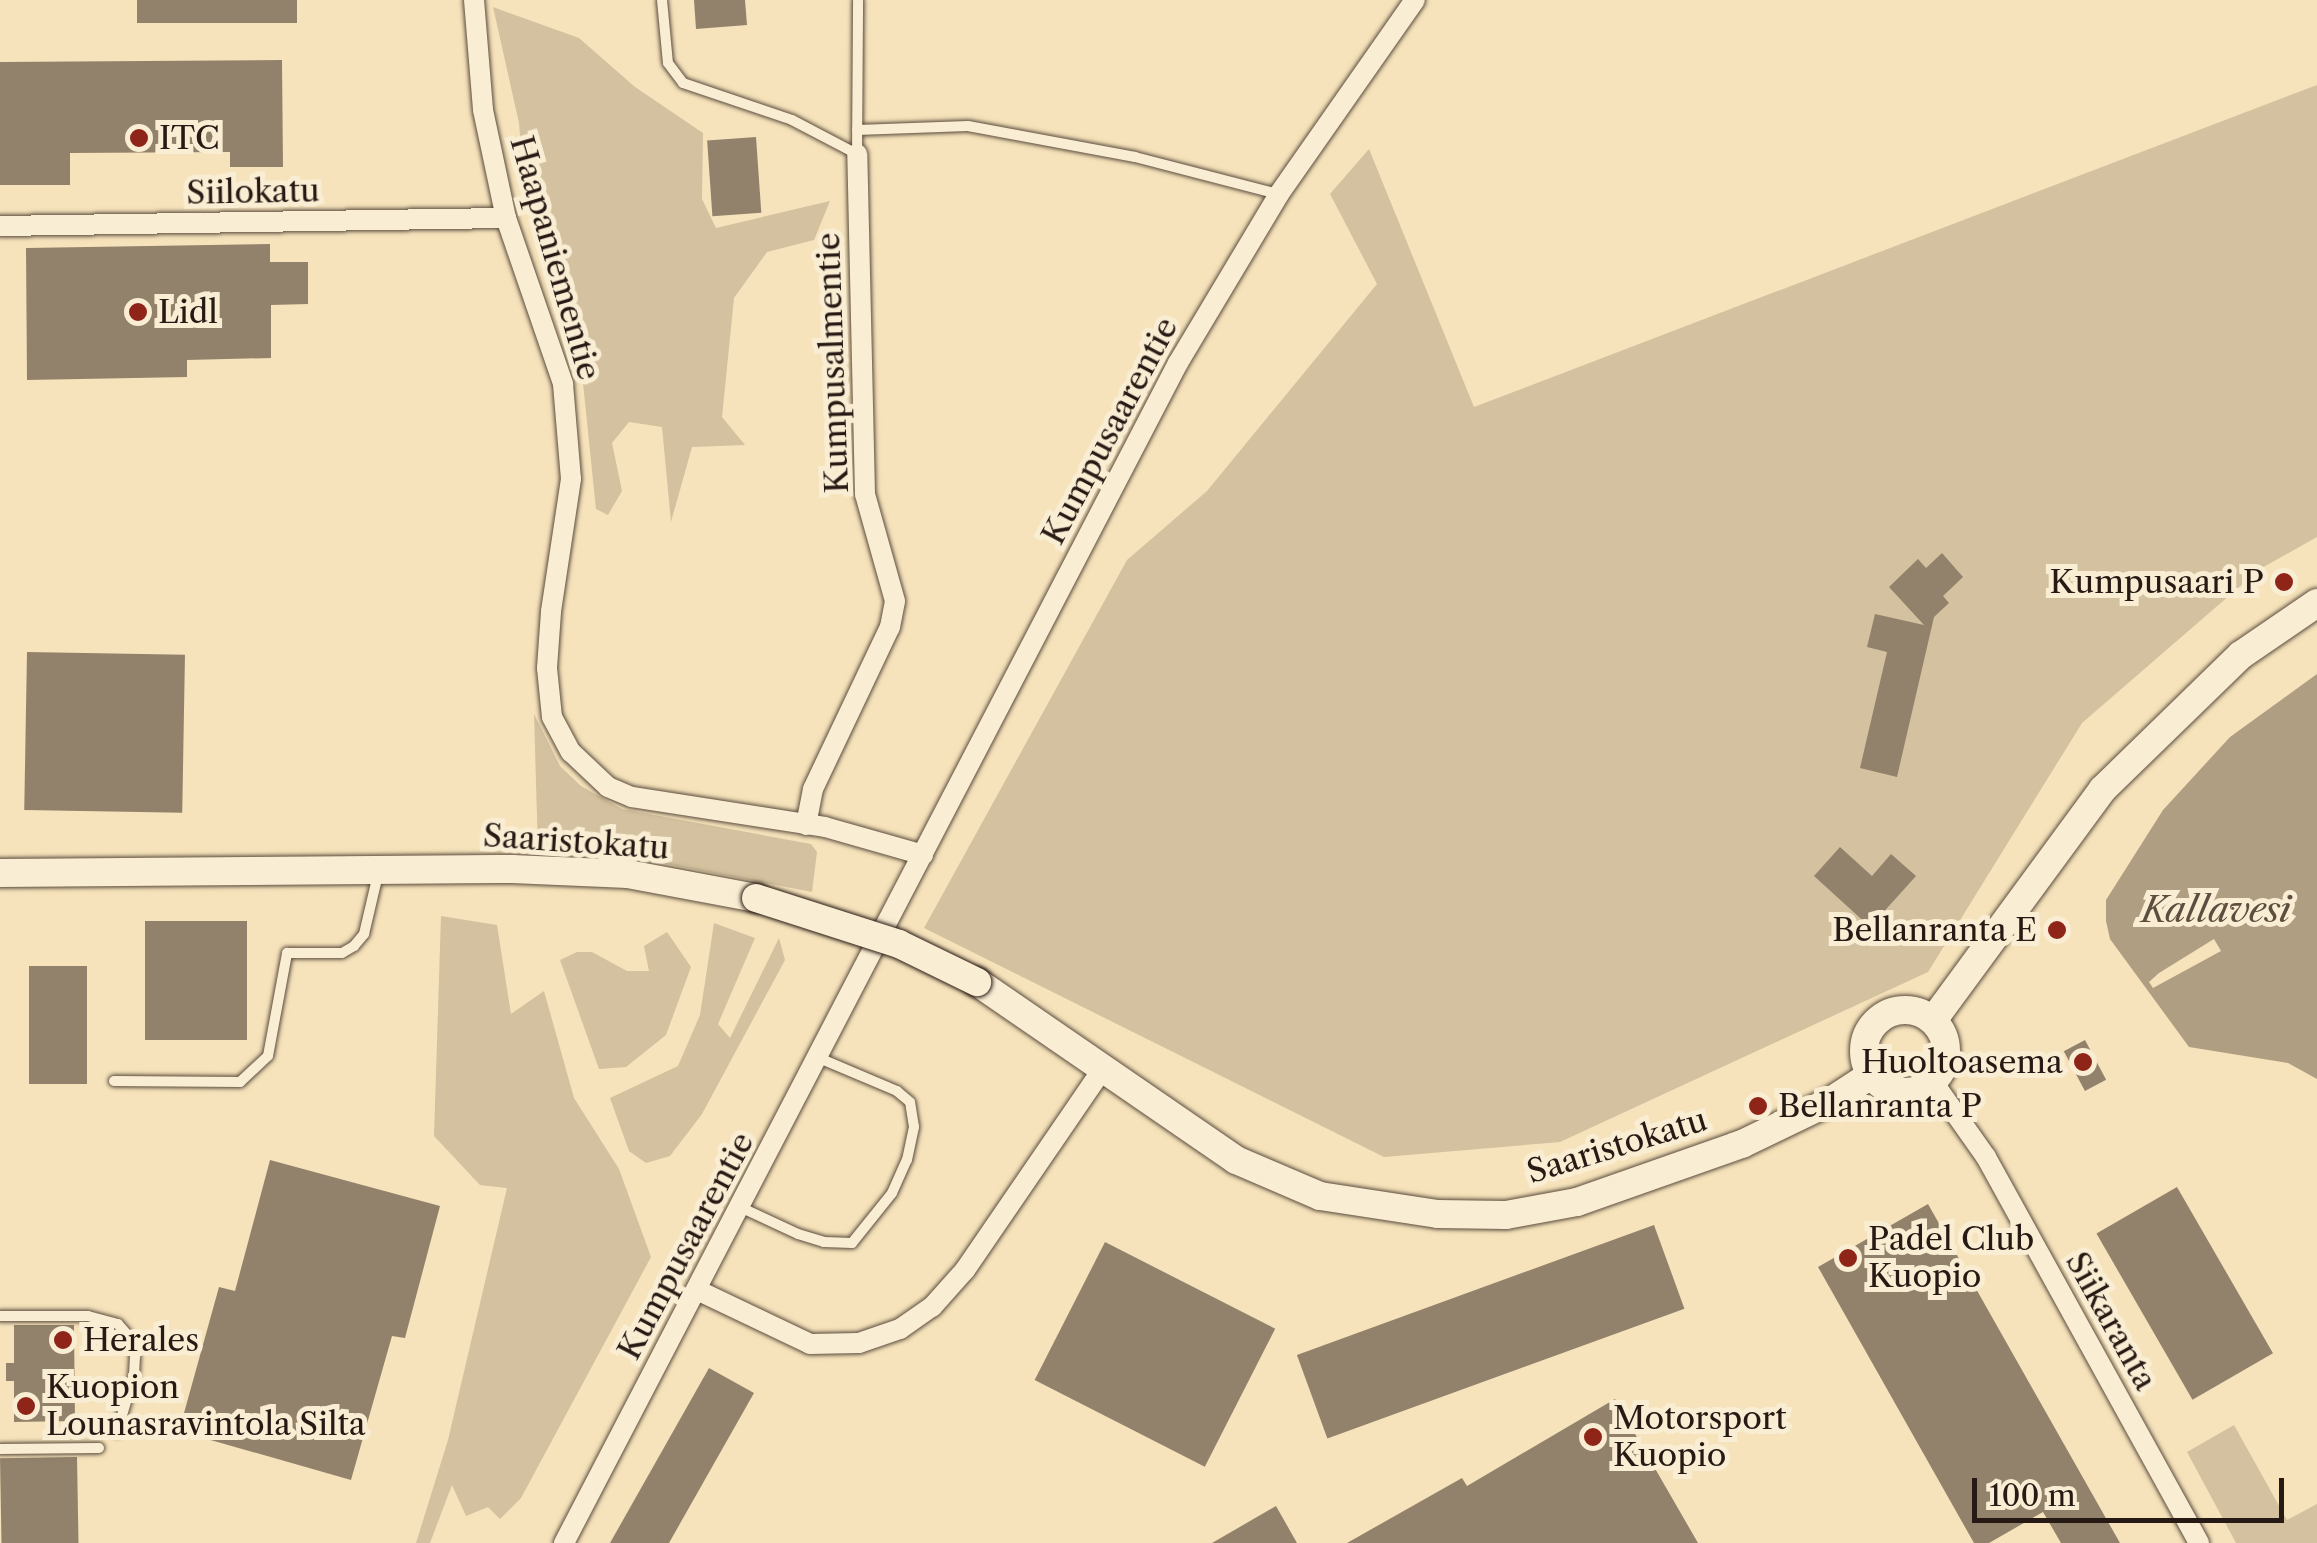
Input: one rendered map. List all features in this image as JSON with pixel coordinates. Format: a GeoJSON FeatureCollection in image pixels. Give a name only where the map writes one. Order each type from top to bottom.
{"type":"FeatureCollection","features":[{"type":"Feature","properties":{"kind":"main road"},"geometry":{"type":"LineString","coordinates":[[1934,1019],[2103,789],[2240,655],[2317,603]]}},
{"type":"Feature","properties":{"kind":"main road","name":"Saaristokatu"},"geometry":{"type":"LineString","coordinates":[[0,873],[512,868],[628,874],[756,898],[899,944],[977,982],[1236,1160],[1320,1196],[1438,1214],[1506,1215],[1578,1202],[1742,1144],[1832,1101],[1871,1076]]}},
{"type":"Feature","properties":{"kind":"main road"},"geometry":{"type":"LineString","coordinates":[[1899,1010],[1934,1019],[1946,1051],[1933,1082],[1903,1092],[1885,1087],[1871,1076],[1863,1052],[1873,1025],[1899,1010]]}},
{"type":"Feature","properties":{"kind":"street","name":"Haapaniementie"},"geometry":{"type":"LineString","coordinates":[[474,0],[484,110],[506,218],[563,384],[571,479],[546,668],[552,716],[571,752],[608,787],[632,796],[806,825],[889,842],[923,855]]}},
{"type":"Feature","properties":{"kind":"street","name":"Kumpusaarentie"},"geometry":{"type":"LineString","coordinates":[[564,1543],[1178,362],[1279,194],[1416,0]]}},
{"type":"Feature","properties":{"kind":"street","name":"Kumpusalmentie"},"geometry":{"type":"LineString","coordinates":[[806,825],[813,788],[890,626],[895,601],[864,494],[857,154]]}},
{"type":"Feature","properties":{"kind":"street","name":"Siilokatu"},"geometry":{"type":"LineString","coordinates":[[0,226],[506,218]]}},
{"type":"Feature","properties":{"kind":"street"},"geometry":{"type":"LineString","coordinates":[[697,1290],[810,1344],[859,1343],[900,1329],[932,1307],[965,1270],[1104,1067]]}},
{"type":"Feature","properties":{"kind":"street","name":"Siikaranta"},"geometry":{"type":"LineString","coordinates":[[1933,1082],[1986,1157],[2199,1543]]}},
{"type":"Feature","properties":{"kind":"lane"},"geometry":{"type":"LineString","coordinates":[[662,0],[668,64],[683,83],[792,120],[857,154],[858,0]]}},
{"type":"Feature","properties":{"kind":"lane"},"geometry":{"type":"LineString","coordinates":[[857,130],[968,126],[1135,157],[1279,194]]}},
{"type":"Feature","properties":{"kind":"lane"},"geometry":{"type":"LineString","coordinates":[[114,1081],[240,1082],[268,1056],[287,954],[342,953],[354,946],[364,934],[379,870]]}},
{"type":"Feature","properties":{"kind":"lane"},"geometry":{"type":"LineString","coordinates":[[740,1206],[811,1238],[852,1243],[892,1194],[908,1160],[914,1127],[910,1102],[897,1091],[819,1058]]}},
{"type":"Feature","properties":{"kind":"lane"},"geometry":{"type":"LineString","coordinates":[[0,1316],[88,1316],[118,1324],[130,1338],[136,1356],[116,1432]]}},
{"type":"Feature","properties":{"kind":"lane"},"geometry":{"type":"LineString","coordinates":[[0,1449],[100,1448]]}},
{"type":"Feature","properties":{"kind":"shaded area"},"geometry":{"type":"Polygon","coordinates":[[[493,7],[579,38],[635,87],[703,133],[702,199],[716,228],[830,201],[814,240],[767,252],[734,298],[722,417],[745,445],[692,447],[671,522],[662,427],[629,422],[612,443],[622,491],[608,515],[596,509],[578,335],[524,185],[519,123],[493,7]]]}},
{"type":"Feature","properties":{"kind":"shaded area"},"geometry":{"type":"Polygon","coordinates":[[[2317,85],[2317,537],[2260,569],[2082,723],[1928,972],[1560,1142],[1384,1157],[924,928],[1127,560],[1207,491],[1377,284],[1330,194],[1369,149],[1474,407],[2317,85]]]}},
{"type":"Feature","properties":{"kind":"shaded area"},"geometry":{"type":"Polygon","coordinates":[[[534,714],[560,766],[581,786],[622,809],[811,844],[817,852],[812,892],[667,864],[538,850],[534,714]]]}},
{"type":"Feature","properties":{"kind":"shaded area"},"geometry":{"type":"Polygon","coordinates":[[[441,916],[497,925],[511,1014],[544,991],[574,1098],[619,1169],[651,1257],[521,1498],[500,1519],[488,1507],[466,1516],[452,1485],[430,1543],[416,1543],[448,1440],[507,1188],[480,1185],[434,1136],[441,916]]]}},
{"type":"Feature","properties":{"kind":"shaded area"},"geometry":{"type":"Polygon","coordinates":[[[714,923],[755,938],[718,1024],[730,1038],[779,938],[785,960],[702,1114],[670,1156],[646,1163],[629,1151],[610,1098],[678,1066],[700,1015],[714,923]]]}},
{"type":"Feature","properties":{"kind":"shaded area"},"geometry":{"type":"Polygon","coordinates":[[[667,932],[691,967],[666,1035],[626,1067],[599,1069],[560,960],[577,952],[592,952],[627,971],[649,971],[644,946],[667,932]]]}},
{"type":"Feature","properties":{"kind":"shaded area"},"geometry":{"type":"Polygon","coordinates":[[[2234,1425],[2287,1520],[2317,1504],[2317,1543],[2236,1543],[2187,1452],[2234,1425]]]}},
{"type":"Feature","properties":{"kind":"water","name":"Kallavesi"},"geometry":{"type":"Polygon","coordinates":[[[2317,674],[2317,1079],[2288,1063],[2189,1047],[2110,939],[2106,900],[2163,810],[2230,737],[2317,674]]]}},
{"type":"Feature","properties":{"kind":"pier"},"geometry":{"type":"Polygon","coordinates":[[[2214,939],[2221,951],[2153,988],[2149,982],[2159,973],[2214,939]]]}},
{"type":"Feature","properties":{"kind":"building"},"geometry":{"type":"Polygon","coordinates":[[[137,0],[297,0],[297,23],[137,23],[137,0]]]}},
{"type":"Feature","properties":{"kind":"building"},"geometry":{"type":"Polygon","coordinates":[[[694,0],[745,0],[747,25],[696,29],[694,0]]]}},
{"type":"Feature","properties":{"kind":"building"},"geometry":{"type":"Polygon","coordinates":[[[282,60],[283,167],[230,167],[230,152],[70,153],[70,185],[0,185],[0,62],[282,60]]]}},
{"type":"Feature","properties":{"kind":"building"},"geometry":{"type":"Polygon","coordinates":[[[756,137],[761,213],[712,216],[707,140],[756,137]]]}},
{"type":"Feature","properties":{"kind":"building"},"geometry":{"type":"Polygon","coordinates":[[[270,244],[270,262],[308,262],[308,304],[271,305],[271,358],[187,360],[187,377],[27,380],[26,248],[270,244]]]}},
{"type":"Feature","properties":{"kind":"building"},"geometry":{"type":"Polygon","coordinates":[[[1942,553],[1963,577],[1943,596],[1949,603],[1934,617],[1897,777],[1860,768],[1887,652],[1867,647],[1875,614],[1924,625],[1889,587],[1918,559],[1926,568],[1942,553]]]}},
{"type":"Feature","properties":{"kind":"building"},"geometry":{"type":"Polygon","coordinates":[[[27,652],[185,655],[182,813],[24,810],[27,652]]]}},
{"type":"Feature","properties":{"kind":"building"},"geometry":{"type":"Polygon","coordinates":[[[1840,847],[1872,876],[1891,854],[1916,876],[1870,927],[1814,876],[1840,847]]]}},
{"type":"Feature","properties":{"kind":"building"},"geometry":{"type":"Polygon","coordinates":[[[145,921],[247,921],[247,1040],[145,1040],[145,921]]]}},
{"type":"Feature","properties":{"kind":"building"},"geometry":{"type":"Polygon","coordinates":[[[29,966],[87,966],[87,1084],[29,1084],[29,966]]]}},
{"type":"Feature","properties":{"kind":"building"},"geometry":{"type":"Polygon","coordinates":[[[2085,1040],[2106,1080],[2085,1091],[2064,1051],[2085,1040]]]}},
{"type":"Feature","properties":{"kind":"building"},"geometry":{"type":"Polygon","coordinates":[[[270,1160],[440,1206],[405,1338],[392,1336],[351,1480],[179,1431],[219,1287],[235,1291],[270,1160]]]}},
{"type":"Feature","properties":{"kind":"building"},"geometry":{"type":"Polygon","coordinates":[[[2177,1187],[2273,1353],[2192,1400],[2096,1234],[2177,1187]]]}},
{"type":"Feature","properties":{"kind":"building"},"geometry":{"type":"Polygon","coordinates":[[[1928,1204],[2120,1543],[2061,1543],[2043,1512],[1989,1543],[1974,1543],[1818,1267],[1928,1204]]]}},
{"type":"Feature","properties":{"kind":"building"},"geometry":{"type":"Polygon","coordinates":[[[1654,1225],[1684,1309],[1327,1439],[1297,1355],[1654,1225]]]}},
{"type":"Feature","properties":{"kind":"building"},"geometry":{"type":"Polygon","coordinates":[[[1105,1242],[1275,1329],[1205,1467],[1035,1380],[1105,1242]]]}},
{"type":"Feature","properties":{"kind":"building"},"geometry":{"type":"Polygon","coordinates":[[[14,1325],[74,1325],[75,1421],[14,1422],[14,1381],[6,1381],[6,1363],[14,1363],[14,1325]]]}},
{"type":"Feature","properties":{"kind":"building"},"geometry":{"type":"Polygon","coordinates":[[[709,1368],[754,1393],[669,1543],[610,1543],[709,1368]]]}},
{"type":"Feature","properties":{"kind":"building","name":"Motorsport Kuopio"},"geometry":{"type":"Polygon","coordinates":[[[1615,1399],[1698,1543],[1347,1543],[1462,1478],[1467,1486],[1615,1399]]]}},
{"type":"Feature","properties":{"kind":"building"},"geometry":{"type":"Polygon","coordinates":[[[77,1457],[79,1543],[1,1543],[0,1458],[77,1457]]]}},
{"type":"Feature","properties":{"kind":"building"},"geometry":{"type":"Polygon","coordinates":[[[1276,1506],[1297,1543],[1212,1543],[1276,1506]]]}},
{"type":"Feature","properties":{"kind":"place","name":"ITC"},"geometry":{"type":"Point","coordinates":[139,138]}},
{"type":"Feature","properties":{"kind":"place","name":"Lidl"},"geometry":{"type":"Point","coordinates":[138,312]}},
{"type":"Feature","properties":{"kind":"place","name":"Kumpusaari P"},"geometry":{"type":"Point","coordinates":[2284,582]}},
{"type":"Feature","properties":{"kind":"place","name":"Bellanranta E"},"geometry":{"type":"Point","coordinates":[2057,930]}},
{"type":"Feature","properties":{"kind":"place","name":"Huoltoasema"},"geometry":{"type":"Point","coordinates":[2083,1062]}},
{"type":"Feature","properties":{"kind":"place","name":"Bellanranta P"},"geometry":{"type":"Point","coordinates":[1758,1106]}},
{"type":"Feature","properties":{"kind":"place","name":"Padel Club Kuopio"},"geometry":{"type":"Point","coordinates":[1848,1258]}},
{"type":"Feature","properties":{"kind":"place","name":"Herales"},"geometry":{"type":"Point","coordinates":[63,1340]}},
{"type":"Feature","properties":{"kind":"place","name":"Kuopion Lounasravintola Silta"},"geometry":{"type":"Point","coordinates":[26,1406]}},
{"type":"Feature","properties":{"kind":"place","name":"Motorsport Kuopio"},"geometry":{"type":"Point","coordinates":[1593,1437]}}]}
